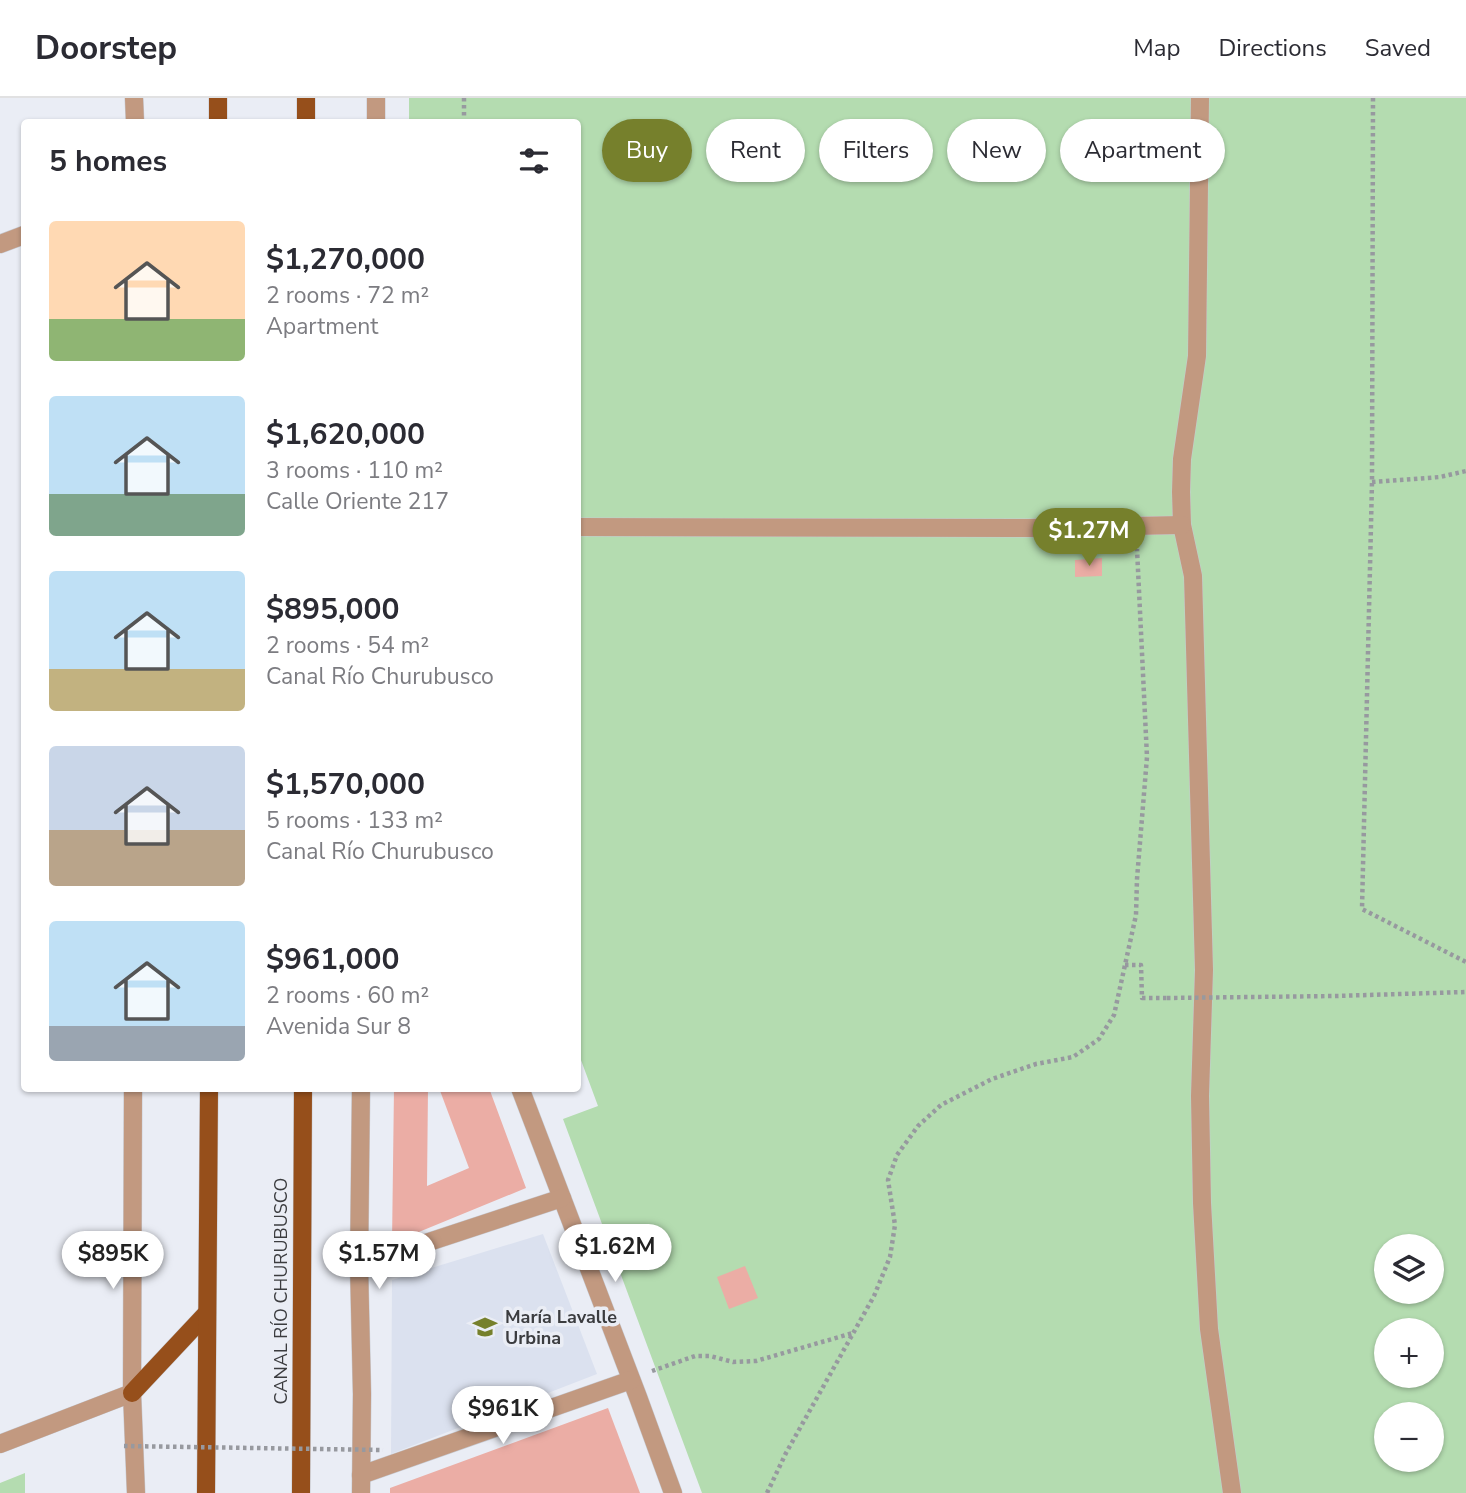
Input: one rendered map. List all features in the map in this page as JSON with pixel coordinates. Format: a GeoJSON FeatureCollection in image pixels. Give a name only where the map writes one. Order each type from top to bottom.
{"type":"FeatureCollection","features":[{"type":"Feature","properties":{"kind":"main road"},"geometry":{"type":"LineString","coordinates":[[218,98],[218,119]]}},
{"type":"Feature","properties":{"kind":"main road"},"geometry":{"type":"LineString","coordinates":[[306,98],[306,119]]}},
{"type":"Feature","properties":{"kind":"main road"},"geometry":{"type":"LineString","coordinates":[[206,1493],[209,1092]]}},
{"type":"Feature","properties":{"kind":"main road","name":"CANAL RÍO CHURUBUSCO"},"geometry":{"type":"LineString","coordinates":[[302,1493],[303,1092]]}},
{"type":"Feature","properties":{"kind":"main road"},"geometry":{"type":"LineString","coordinates":[[132,1393],[207,1313]]}},
{"type":"Feature","properties":{"kind":"street"},"geometry":{"type":"LineString","coordinates":[[134,98],[135,119]]}},
{"type":"Feature","properties":{"kind":"street"},"geometry":{"type":"LineString","coordinates":[[376,98],[376,119]]}},
{"type":"Feature","properties":{"kind":"street"},"geometry":{"type":"LineString","coordinates":[[1200,98],[1197,356],[1182,459],[1181,492],[1182,525],[1193,576],[1204,970],[1200,1096],[1202,1203],[1209,1329],[1233,1493]]}},
{"type":"Feature","properties":{"kind":"street"},"geometry":{"type":"LineString","coordinates":[[0,244],[21,236]]}},
{"type":"Feature","properties":{"kind":"street"},"geometry":{"type":"LineString","coordinates":[[581,527],[1030,528],[1182,525]]}},
{"type":"Feature","properties":{"kind":"street"},"geometry":{"type":"LineString","coordinates":[[133,1092],[132,1393],[136,1493]]}},
{"type":"Feature","properties":{"kind":"street"},"geometry":{"type":"LineString","coordinates":[[361,1092],[361,1493]]}},
{"type":"Feature","properties":{"kind":"street"},"geometry":{"type":"LineString","coordinates":[[522,1092],[673,1493]]}},
{"type":"Feature","properties":{"kind":"street"},"geometry":{"type":"LineString","coordinates":[[359,1265],[562,1198]]}},
{"type":"Feature","properties":{"kind":"street"},"geometry":{"type":"LineString","coordinates":[[361,1475],[631,1380]]}},
{"type":"Feature","properties":{"kind":"street"},"geometry":{"type":"LineString","coordinates":[[0,1444],[132,1393]]}},
{"type":"Feature","properties":{"kind":"path"},"geometry":{"type":"LineString","coordinates":[[464,98],[464,119]]}},
{"type":"Feature","properties":{"kind":"path"},"geometry":{"type":"LineString","coordinates":[[1373,98],[1372,482],[1362,909],[1466,962]]}},
{"type":"Feature","properties":{"kind":"path"},"geometry":{"type":"LineString","coordinates":[[1372,482],[1440,477],[1466,471]]}},
{"type":"Feature","properties":{"kind":"path"},"geometry":{"type":"LineString","coordinates":[[766,1493],[874,1296],[890,1257],[895,1226],[888,1180],[897,1155],[918,1126],[941,1105],[992,1079],[1036,1064],[1073,1057],[1099,1040],[1114,1015],[1136,915],[1147,757],[1136,525]]}},
{"type":"Feature","properties":{"kind":"path"},"geometry":{"type":"LineString","coordinates":[[1125,965],[1141,965],[1142,998],[1371,996],[1466,992]]}},
{"type":"Feature","properties":{"kind":"path"},"geometry":{"type":"LineString","coordinates":[[631,1380],[695,1356],[710,1356],[733,1362],[756,1361],[853,1332]]}},
{"type":"Feature","properties":{"kind":"path"},"geometry":{"type":"LineString","coordinates":[[124,1446],[383,1450]]}},
{"type":"Feature","properties":{"kind":"shaded area","name":"María Lavalle Urbina"},"geometry":{"type":"Polygon","coordinates":[[[543,1234],[597,1374],[391,1454],[392,1280],[543,1234]]]}},
{"type":"Feature","properties":{"kind":"green space"},"geometry":{"type":"Polygon","coordinates":[[[409,98],[1466,98],[1466,1493],[702,1493],[563,1119],[598,1106],[581,1060],[581,119],[409,119],[409,98]]]}},
{"type":"Feature","properties":{"kind":"green space"},"geometry":{"type":"Polygon","coordinates":[[[25,1473],[25,1493],[0,1493],[0,1483],[25,1473]]]}},
{"type":"Feature","properties":{"kind":"building"},"geometry":{"type":"Polygon","coordinates":[[[1102,558],[1102,576],[1075,577],[1075,560],[1102,558]]]}},
{"type":"Feature","properties":{"kind":"building"},"geometry":{"type":"Polygon","coordinates":[[[394,1092],[428,1092],[427,1186],[469,1168],[440,1092],[490,1092],[526,1188],[392,1243],[394,1092]]]}},
{"type":"Feature","properties":{"kind":"building"},"geometry":{"type":"Polygon","coordinates":[[[745,1266],[758,1298],[729,1309],[717,1277],[745,1266]]]}},
{"type":"Feature","properties":{"kind":"building"},"geometry":{"type":"Polygon","coordinates":[[[608,1408],[640,1493],[390,1493],[390,1488],[608,1408]]]}},
{"type":"Feature","properties":{"kind":"place","name":"María Lavalle Urbina"},"geometry":{"type":"Point","coordinates":[485,1327]}}]}
